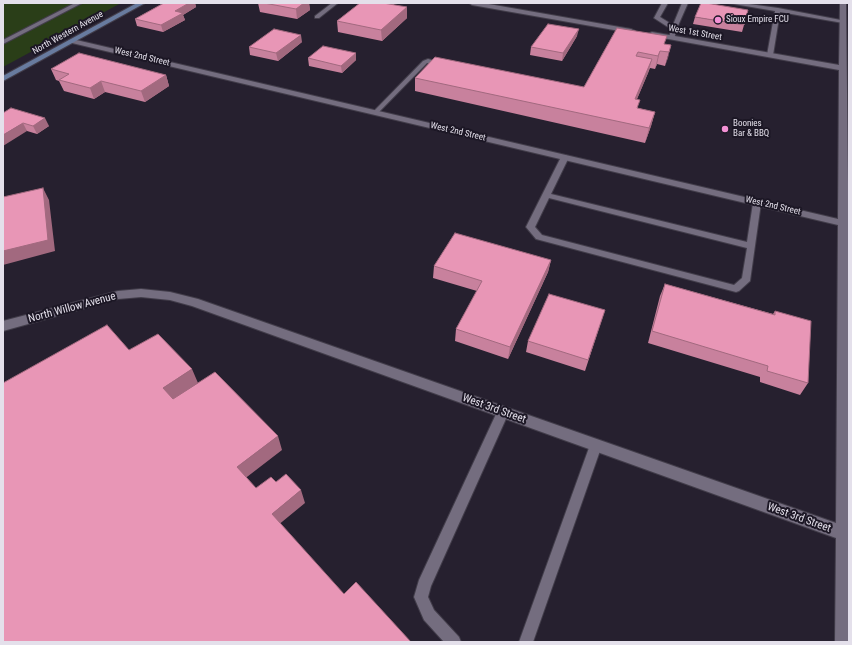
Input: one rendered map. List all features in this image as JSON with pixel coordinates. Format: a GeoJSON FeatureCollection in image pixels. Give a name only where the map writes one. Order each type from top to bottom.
{"type":"FeatureCollection","features":[{"type":"Feature","properties":{"kind":"street","name":"North Western Avenue"},"geometry":{"type":"LineString","coordinates":[[3,79],[142,3]]}},
{"type":"Feature","properties":{"kind":"street","name":"West 1st Street"},"geometry":{"type":"LineString","coordinates":[[472,3],[843,68]]}},
{"type":"Feature","properties":{"kind":"street"},"geometry":{"type":"LineString","coordinates":[[843,3],[844,642]]}},
{"type":"Feature","properties":{"kind":"street","name":"West 2nd Street"},"geometry":{"type":"LineString","coordinates":[[72,41],[843,223]]}},
{"type":"Feature","properties":{"kind":"street","name":"West 3rd Street"},"geometry":{"type":"LineString","coordinates":[[142,293],[170,296],[194,302],[845,534]]}},
{"type":"Feature","properties":{"kind":"street","name":"North Willow Avenue"},"geometry":{"type":"LineString","coordinates":[[3,326],[118,295],[142,293]]}},
{"type":"Feature","properties":{"kind":"lane"},"geometry":{"type":"LineString","coordinates":[[3,42],[79,3]]}},
{"type":"Feature","properties":{"kind":"lane"},"geometry":{"type":"LineString","coordinates":[[317,16],[335,3]]}},
{"type":"Feature","properties":{"kind":"lane"},"geometry":{"type":"LineString","coordinates":[[665,3],[657,18],[674,28]]}},
{"type":"Feature","properties":{"kind":"lane"},"geometry":{"type":"LineString","coordinates":[[672,38],[674,28],[685,3]]}},
{"type":"Feature","properties":{"kind":"lane"},"geometry":{"type":"LineString","coordinates":[[731,3],[843,21]]}},
{"type":"Feature","properties":{"kind":"lane"},"geometry":{"type":"LineString","coordinates":[[770,55],[778,10]]}},
{"type":"Feature","properties":{"kind":"lane"},"geometry":{"type":"LineString","coordinates":[[376,112],[425,62],[428,61],[452,66]]}},
{"type":"Feature","properties":{"kind":"lane"},"geometry":{"type":"LineString","coordinates":[[565,157],[530,227],[539,237],[736,288],[747,279],[757,202]]}},
{"type":"Feature","properties":{"kind":"lane"},"geometry":{"type":"LineString","coordinates":[[546,195],[751,246]]}},
{"type":"Feature","properties":{"kind":"lane"},"geometry":{"type":"LineString","coordinates":[[454,642],[428,615],[422,597],[424,585],[503,412]]}},
{"type":"Feature","properties":{"kind":"lane"},"geometry":{"type":"LineString","coordinates":[[526,642],[596,445]]}},
{"type":"Feature","properties":{"kind":"green space"},"geometry":{"type":"Polygon","coordinates":[[[3,3],[121,3],[3,67],[3,3]]]}},
{"type":"Feature","properties":{"kind":"building"},"geometry":{"type":"Polygon","coordinates":[[[164,3],[189,3],[175,11],[183,13],[161,25],[135,19],[164,3]]]}},
{"type":"Feature","properties":{"kind":"building"},"geometry":{"type":"Polygon","coordinates":[[[264,3],[304,3],[296,9],[264,3]]]}},
{"type":"Feature","properties":{"kind":"building"},"geometry":{"type":"Polygon","coordinates":[[[360,3],[383,3],[407,7],[381,30],[337,21],[360,3]]]}},
{"type":"Feature","properties":{"kind":"building"},"geometry":{"type":"Polygon","coordinates":[[[701,3],[748,10],[744,25],[695,17],[701,3]]]}},
{"type":"Feature","properties":{"kind":"building"},"geometry":{"type":"Polygon","coordinates":[[[548,24],[579,29],[563,53],[531,47],[548,24]]]}},
{"type":"Feature","properties":{"kind":"building"},"geometry":{"type":"Polygon","coordinates":[[[617,28],[667,36],[664,44],[671,45],[669,52],[660,51],[658,56],[638,52],[636,56],[652,59],[635,99],[640,100],[637,108],[655,112],[649,128],[415,78],[435,57],[584,87],[617,28]]]}},
{"type":"Feature","properties":{"kind":"building"},"geometry":{"type":"Polygon","coordinates":[[[274,29],[301,35],[276,53],[249,47],[274,29]]]}},
{"type":"Feature","properties":{"kind":"building"},"geometry":{"type":"Polygon","coordinates":[[[323,46],[356,53],[341,66],[308,58],[323,46]]]}},
{"type":"Feature","properties":{"kind":"building"},"geometry":{"type":"Polygon","coordinates":[[[79,53],[166,75],[141,91],[101,81],[90,88],[59,80],[69,74],[51,69],[79,53]]]}},
{"type":"Feature","properties":{"kind":"building"},"geometry":{"type":"Polygon","coordinates":[[[11,108],[45,118],[33,126],[23,123],[3,135],[3,113],[11,108]]]}},
{"type":"Feature","properties":{"kind":"building"},"geometry":{"type":"Polygon","coordinates":[[[43,188],[48,240],[3,251],[3,197],[43,188]]]}},
{"type":"Feature","properties":{"kind":"building"},"geometry":{"type":"Polygon","coordinates":[[[455,233],[551,260],[510,347],[456,329],[482,281],[434,266],[455,233]]]}},
{"type":"Feature","properties":{"kind":"building"},"geometry":{"type":"Polygon","coordinates":[[[665,284],[775,315],[775,311],[811,321],[808,383],[767,371],[768,366],[652,331],[665,284]]]}},
{"type":"Feature","properties":{"kind":"building"},"geometry":{"type":"Polygon","coordinates":[[[549,294],[605,310],[588,360],[528,341],[549,294]]]}},
{"type":"Feature","properties":{"kind":"building"},"geometry":{"type":"Polygon","coordinates":[[[107,325],[129,350],[158,334],[192,369],[163,388],[173,399],[215,372],[278,436],[237,467],[256,488],[271,477],[276,482],[286,474],[301,490],[272,514],[344,594],[356,582],[411,642],[3,642],[3,383],[107,325]]]}},
{"type":"Feature","properties":{"kind":"place","name":"Sioux Empire FCU"},"geometry":{"type":"Point","coordinates":[718,20]}},
{"type":"Feature","properties":{"kind":"place","name":"Boonies Bar & BBQ"},"geometry":{"type":"Point","coordinates":[725,129]}}]}
